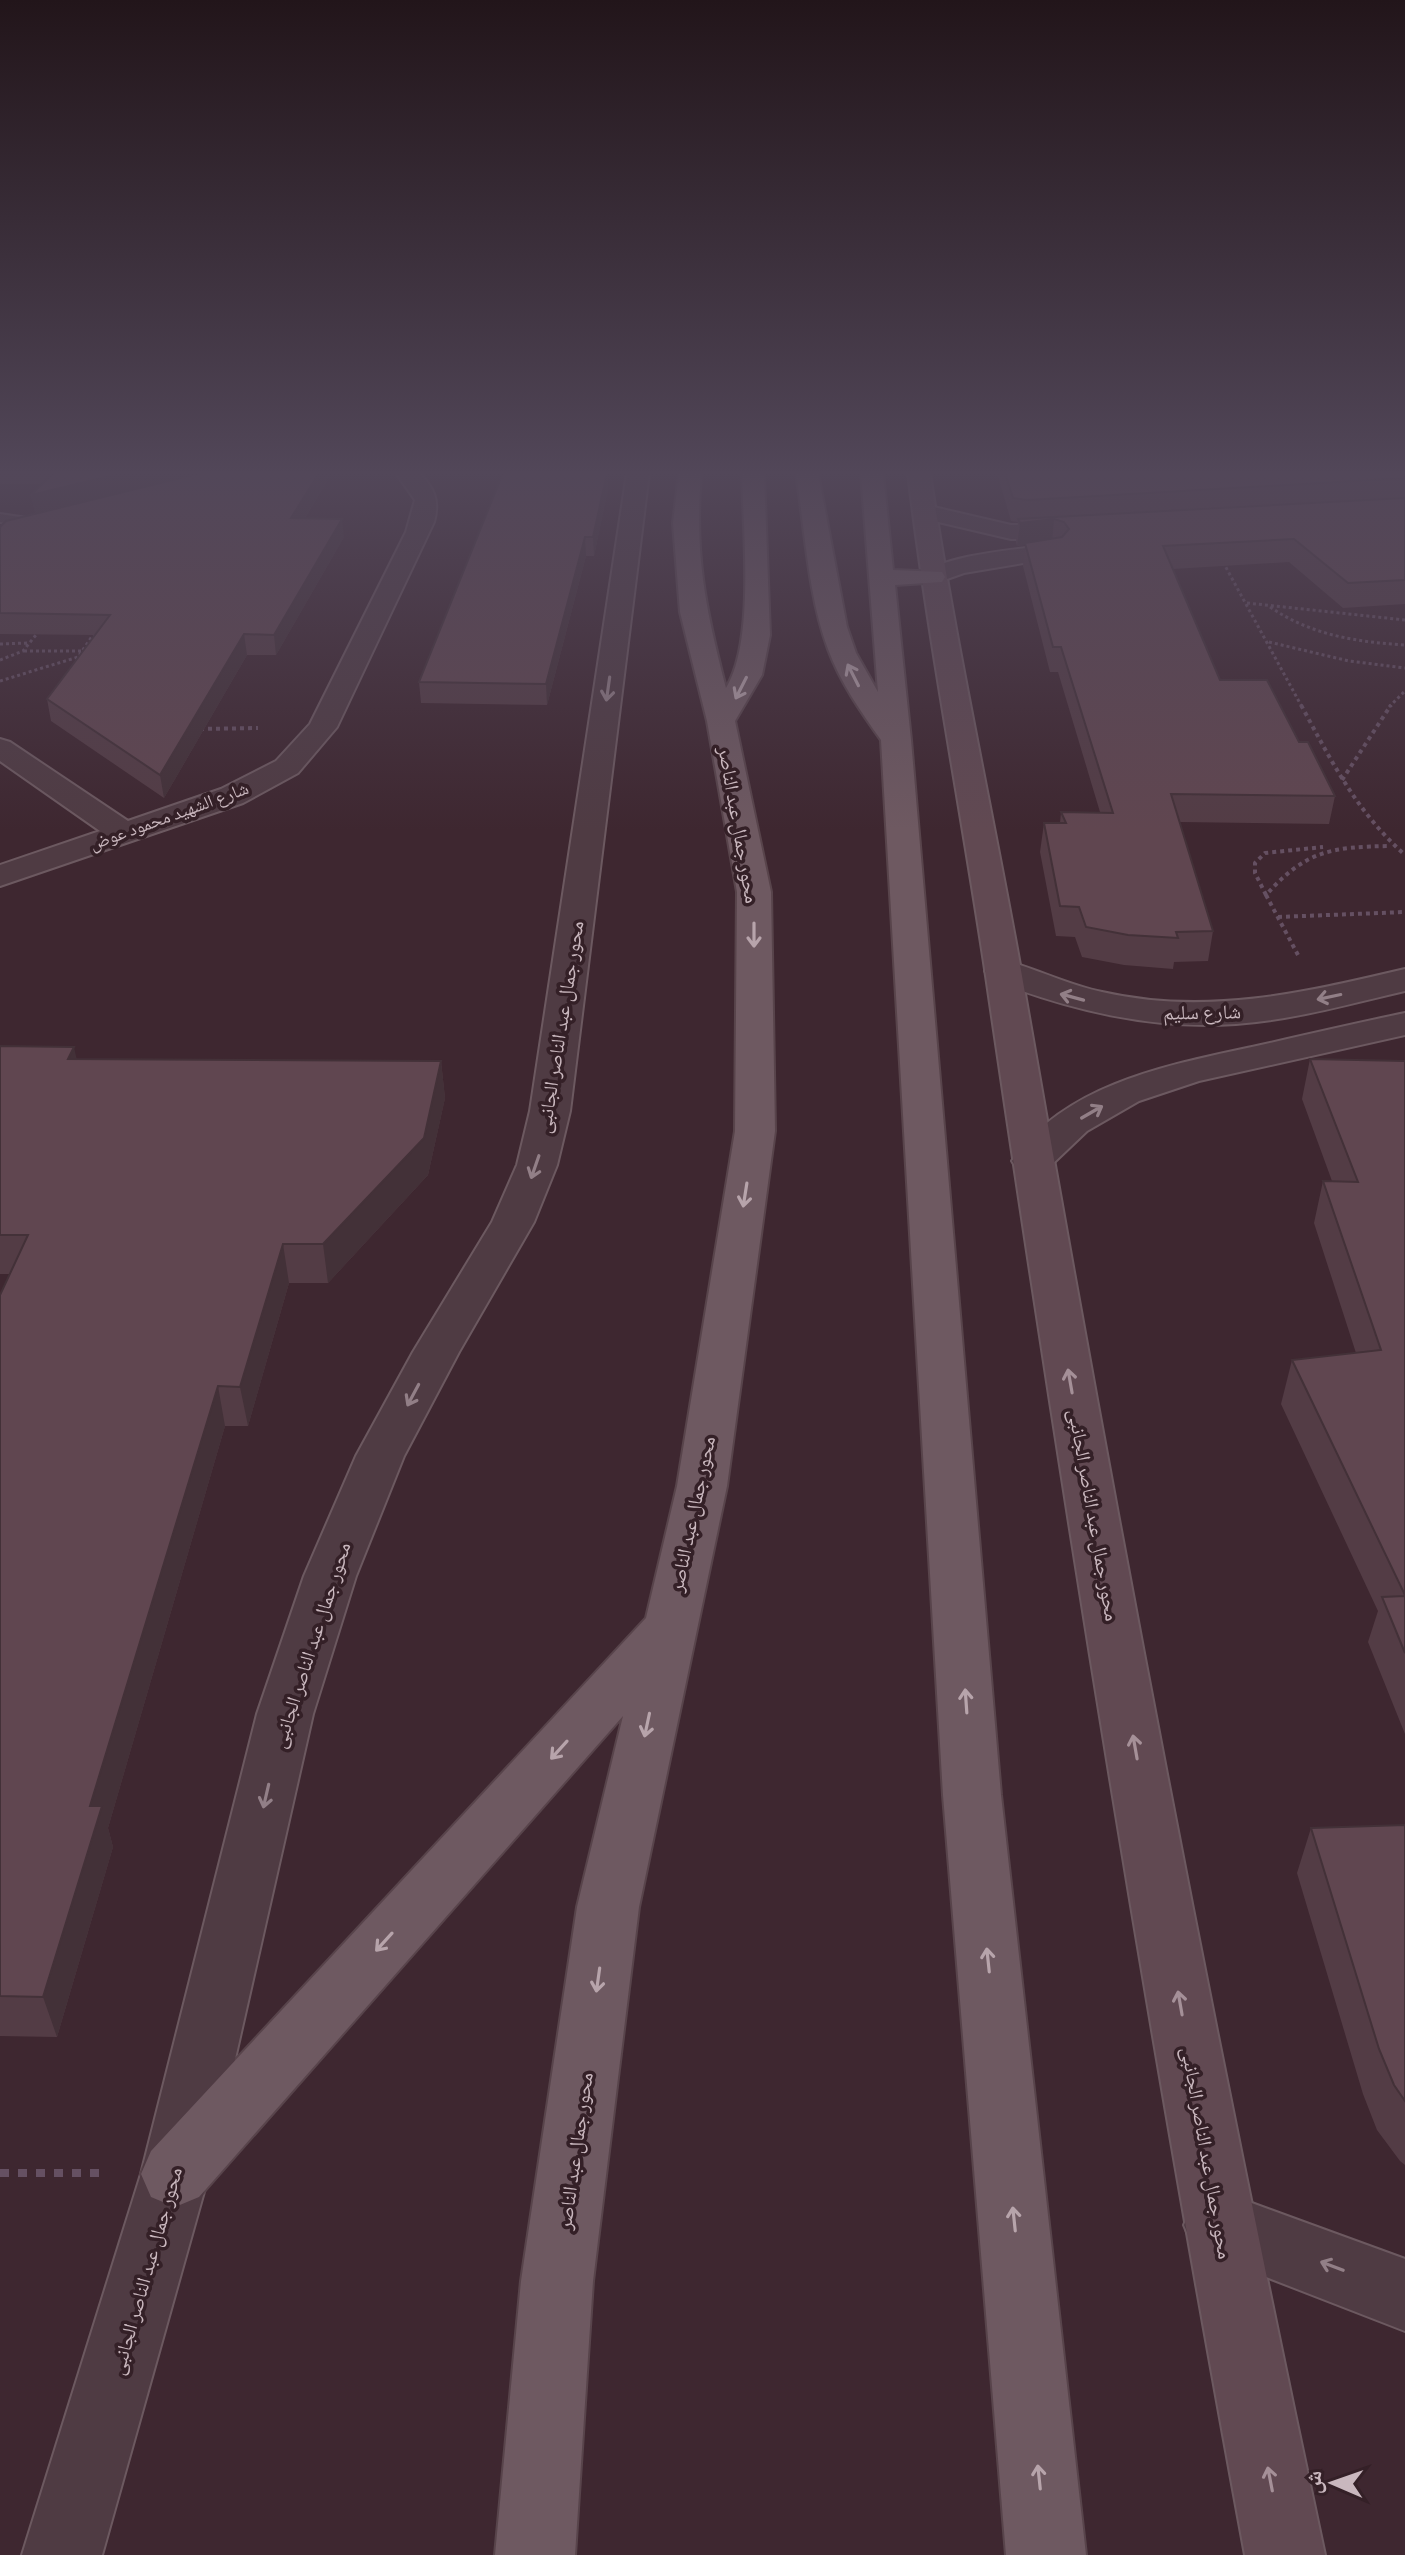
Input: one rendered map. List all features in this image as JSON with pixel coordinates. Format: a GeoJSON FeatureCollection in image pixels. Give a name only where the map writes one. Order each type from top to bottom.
{"type":"FeatureCollection","features":[{"type":"Feature","properties":{"kind":"main road","name":"محور جمال عبد الناصر"},"geometry":{"type":"LineString","coordinates":[[535,2555],[557,2281],[608,1907],[667,1629],[702,1486],[755,1131],[754,892],[721,721],[696,625],[691,592]]}},
{"type":"Feature","properties":{"kind":"main road"},"geometry":{"type":"LineString","coordinates":[[721,721],[748,675],[757,635],[756,592]]}},
{"type":"Feature","properties":{"kind":"main road"},"geometry":{"type":"LineString","coordinates":[[829,592],[838,640],[856,681],[896,740]]}},
{"type":"Feature","properties":{"kind":"main road"},"geometry":{"type":"LineString","coordinates":[[883,592],[972,1795],[1046,2555]]}},
{"type":"Feature","properties":{"kind":"main road"},"geometry":{"type":"LineString","coordinates":[[175,2174],[667,1629]]}},
{"type":"Feature","properties":{"kind":"street","name":"شارع الشهيد محمود عوض"},"geometry":{"type":"LineString","coordinates":[[0,876],[232,796],[287,767],[323,727],[387,592]]}},
{"type":"Feature","properties":{"kind":"street","name":"محور جمال عبد الناصر الجانبى"},"geometry":{"type":"LineString","coordinates":[[62,2555],[175,2174],[285,1714],[330,1576],[380,1456],[436,1352],[513,1222],[537,1165],[550,1111],[622,592]]}},
{"type":"Feature","properties":{"kind":"street","name":"محور جمال عبد الناصر الجانبى"},"geometry":{"type":"LineString","coordinates":[[936,592],[1219,2225],[1285,2555]]}},
{"type":"Feature","properties":{"kind":"street"},"geometry":{"type":"LineString","coordinates":[[0,748],[125,834]]}},
{"type":"Feature","properties":{"kind":"street","name":"شارع سليم"},"geometry":{"type":"LineString","coordinates":[[1003,971],[1048,991],[1102,1005],[1160,1014],[1219,1015],[1273,1009],[1405,980]]}},
{"type":"Feature","properties":{"kind":"street"},"geometry":{"type":"LineString","coordinates":[[1032,1161],[1073,1123],[1125,1093],[1189,1072],[1405,1024]]}},
{"type":"Feature","properties":{"kind":"street"},"geometry":{"type":"LineString","coordinates":[[1219,2225],[1405,2295]]}},
{"type":"Feature","properties":{"kind":"path"},"geometry":{"type":"LineString","coordinates":[[1241,592],[1342,780],[1375,828],[1405,855]]}},
{"type":"Feature","properties":{"kind":"path"},"geometry":{"type":"LineString","coordinates":[[1247,603],[1405,620]]}},
{"type":"Feature","properties":{"kind":"path"},"geometry":{"type":"LineString","coordinates":[[1270,607],[1293,622],[1334,636],[1405,645]]}},
{"type":"Feature","properties":{"kind":"path"},"geometry":{"type":"LineString","coordinates":[[23,651],[46,622]]}},
{"type":"Feature","properties":{"kind":"path"},"geometry":{"type":"LineString","coordinates":[[0,681],[78,657],[98,627]]}},
{"type":"Feature","properties":{"kind":"path"},"geometry":{"type":"LineString","coordinates":[[1269,642],[1320,656],[1405,668]]}},
{"type":"Feature","properties":{"kind":"path"},"geometry":{"type":"LineString","coordinates":[[0,644],[29,643]]}},
{"type":"Feature","properties":{"kind":"path"},"geometry":{"type":"LineString","coordinates":[[0,660],[23,651],[81,651]]}},
{"type":"Feature","properties":{"kind":"path"},"geometry":{"type":"LineString","coordinates":[[1342,780],[1374,723],[1389,704],[1405,691]]}},
{"type":"Feature","properties":{"kind":"path"},"geometry":{"type":"LineString","coordinates":[[201,729],[323,727]]}},
{"type":"Feature","properties":{"kind":"path"},"geometry":{"type":"LineString","coordinates":[[1320,999],[1255,873],[1255,863],[1265,853],[1392,845]]}},
{"type":"Feature","properties":{"kind":"path"},"geometry":{"type":"LineString","coordinates":[[1266,895],[1292,866],[1328,847]]}},
{"type":"Feature","properties":{"kind":"path"},"geometry":{"type":"LineString","coordinates":[[1278,917],[1346,917],[1405,912]]}},
{"type":"Feature","properties":{"kind":"path"},"geometry":{"type":"LineString","coordinates":[[0,2173],[175,2174]]}},
{"type":"Feature","properties":{"kind":"building"},"geometry":{"type":"Polygon","coordinates":[[[0,592],[299,592],[274,635],[244,634],[160,775],[47,699],[110,615],[0,613],[0,592]]]}},
{"type":"Feature","properties":{"kind":"building"},"geometry":{"type":"Polygon","coordinates":[[[455,592],[570,592],[546,684],[419,682],[455,592]]]}},
{"type":"Feature","properties":{"kind":"building"},"geometry":{"type":"Polygon","coordinates":[[[1038,592],[1183,592],[1220,680],[1267,680],[1299,742],[1308,742],[1335,796],[1171,794],[1213,931],[1176,932],[1178,938],[1128,935],[1086,927],[1079,907],[1060,906],[1044,823],[1066,823],[1061,812],[1113,813],[1061,647],[1053,647],[1038,592]]]}},
{"type":"Feature","properties":{"kind":"building"},"geometry":{"type":"Polygon","coordinates":[[[0,1046],[74,1047],[68,1059],[441,1061],[424,1138],[323,1244],[283,1244],[240,1387],[218,1386],[90,1806],[102,1806],[43,1997],[0,1996],[0,1295],[28,1235],[0,1235],[0,1046]]]}},
{"type":"Feature","properties":{"kind":"building"},"geometry":{"type":"Polygon","coordinates":[[[1310,1059],[1405,1061],[1405,1595],[1292,1360],[1381,1350],[1323,1181],[1358,1182],[1310,1059]]]}},
{"type":"Feature","properties":{"kind":"building"},"geometry":{"type":"Polygon","coordinates":[[[1405,1596],[1405,1653],[1382,1597],[1405,1596]]]}},
{"type":"Feature","properties":{"kind":"building"},"geometry":{"type":"Polygon","coordinates":[[[1405,1825],[1405,2101],[1394,2085],[1379,2049],[1311,1828],[1405,1825]]]}}]}
